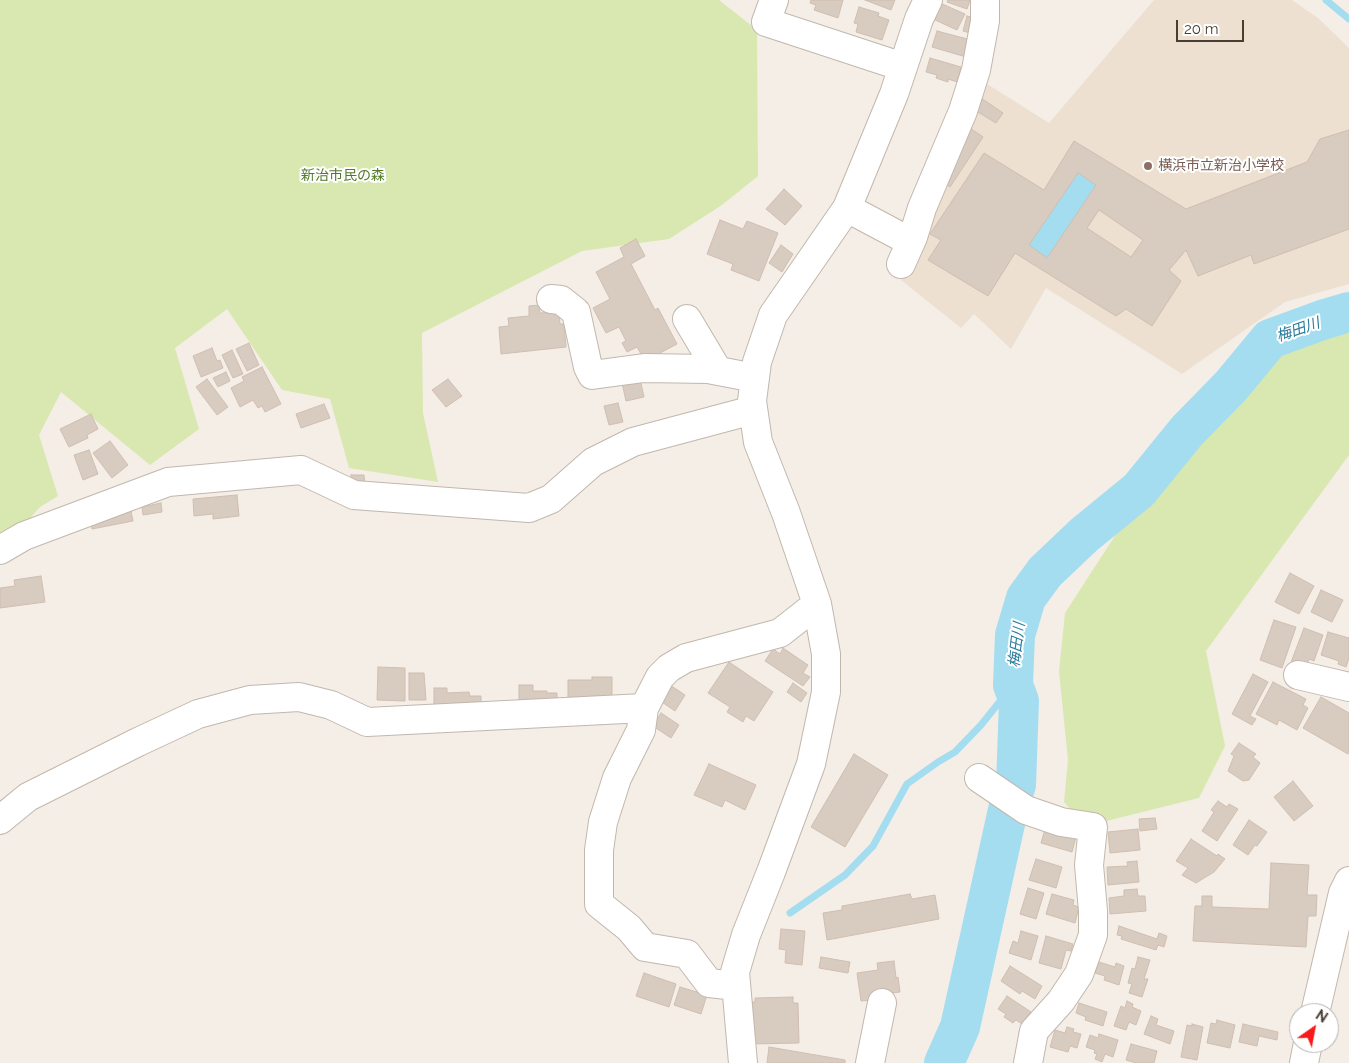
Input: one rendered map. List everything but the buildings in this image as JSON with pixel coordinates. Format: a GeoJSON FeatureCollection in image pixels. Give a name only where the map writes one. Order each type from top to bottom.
{"type":"FeatureCollection","features":[{"type":"Feature","properties":{"kind":"street"},"geometry":{"type":"LineString","coordinates":[[774,0],[766,22],[903,67]]}},
{"type":"Feature","properties":{"kind":"street"},"geometry":{"type":"LineString","coordinates":[[742,1063],[735,972],[746,934],[811,764],[826,692],[826,654],[817,604],[786,513],[758,442],[752,401],[757,362],[773,315],[847,208],[894,94],[919,19],[928,0]]}},
{"type":"Feature","properties":{"kind":"street"},"geometry":{"type":"LineString","coordinates":[[847,208],[906,253],[922,208],[963,111],[976,70],[985,21],[985,0]]}},
{"type":"Feature","properties":{"kind":"street"},"geometry":{"type":"LineString","coordinates":[[551,299],[561,300],[576,312],[588,367],[592,375],[644,368],[708,370],[755,378]]}},
{"type":"Feature","properties":{"kind":"street"},"geometry":{"type":"LineString","coordinates":[[687,319],[718,371]]}},
{"type":"Feature","properties":{"kind":"street"},"geometry":{"type":"LineString","coordinates":[[0,550],[24,536],[168,482],[302,470],[354,495],[529,508],[551,499],[593,462],[633,442],[754,410]]}},
{"type":"Feature","properties":{"kind":"street"},"geometry":{"type":"LineString","coordinates":[[736,986],[709,982],[687,954],[645,947],[628,928],[599,904],[598,850],[603,822],[617,778],[641,730],[644,708],[660,678],[669,668],[686,658],[780,633],[817,604]]}},
{"type":"Feature","properties":{"kind":"street"},"geometry":{"type":"LineString","coordinates":[[1298,675],[1349,687]]}},
{"type":"Feature","properties":{"kind":"street"},"geometry":{"type":"LineString","coordinates":[[0,820],[28,797],[138,742],[198,714],[250,700],[299,697],[330,705],[367,722],[644,708]]}},
{"type":"Feature","properties":{"kind":"street"},"geometry":{"type":"LineString","coordinates":[[983,780],[1026,810],[1061,822],[1093,827],[1089,865],[1093,936],[1079,974],[1061,1001],[1034,1031],[1028,1063]]}},
{"type":"Feature","properties":{"kind":"street"},"geometry":{"type":"LineString","coordinates":[[1317,1003],[1343,894],[1349,881]]}},
{"type":"Feature","properties":{"kind":"street"},"geometry":{"type":"LineString","coordinates":[[870,1063],[882,1004]]}},
{"type":"Feature","properties":{"kind":"shaded area","name":"横浜市立新治小学校"},"geometry":{"type":"Polygon","coordinates":[[[1154,0],[1292,0],[1318,18],[1349,48],[1349,284],[1285,302],[1182,374],[1046,288],[1011,349],[974,314],[961,328],[901,280],[919,252],[984,82],[1049,123],[1154,0]]]}},
{"type":"Feature","properties":{"kind":"green space","name":"新治市民の森"},"geometry":{"type":"Polygon","coordinates":[[[0,0],[719,0],[757,30],[758,176],[722,205],[669,239],[582,251],[422,333],[423,413],[438,482],[349,468],[330,399],[282,390],[227,309],[175,348],[199,429],[150,465],[61,392],[39,435],[58,496],[40,507],[0,552],[0,0]]]}},
{"type":"Feature","properties":{"kind":"green space"},"geometry":{"type":"Polygon","coordinates":[[[1349,310],[1349,455],[1206,651],[1225,746],[1199,798],[1086,826],[1064,802],[1068,760],[1059,671],[1065,613],[1193,415],[1310,314],[1349,310]]]}},
{"type":"Feature","properties":{"kind":"water"},"geometry":{"type":"Polygon","coordinates":[[[1078,173],[1096,185],[1047,258],[1029,245],[1078,173]]]}},
{"type":"Feature","properties":{"kind":"waterway"},"geometry":{"type":"LineString","coordinates":[[1326,0],[1349,19]]}},
{"type":"Feature","properties":{"kind":"waterway","name":"梅田川"},"geometry":{"type":"LineString","coordinates":[[944,1063],[960,1027],[1008,810],[1016,785],[1019,701],[1013,685],[1015,635],[1026,598],[1045,572],[1084,535],[1139,490],[1187,431],[1231,386],[1270,339],[1349,312]]}},
{"type":"Feature","properties":{"kind":"waterway"},"geometry":{"type":"LineString","coordinates":[[790,913],[845,875],[873,846],[907,784],[955,752],[981,725],[1013,685]]}},
{"type":"Feature","properties":{"kind":"place","name":"横浜市立新治小学校"},"geometry":{"type":"Point","coordinates":[1148,166]}}]}
